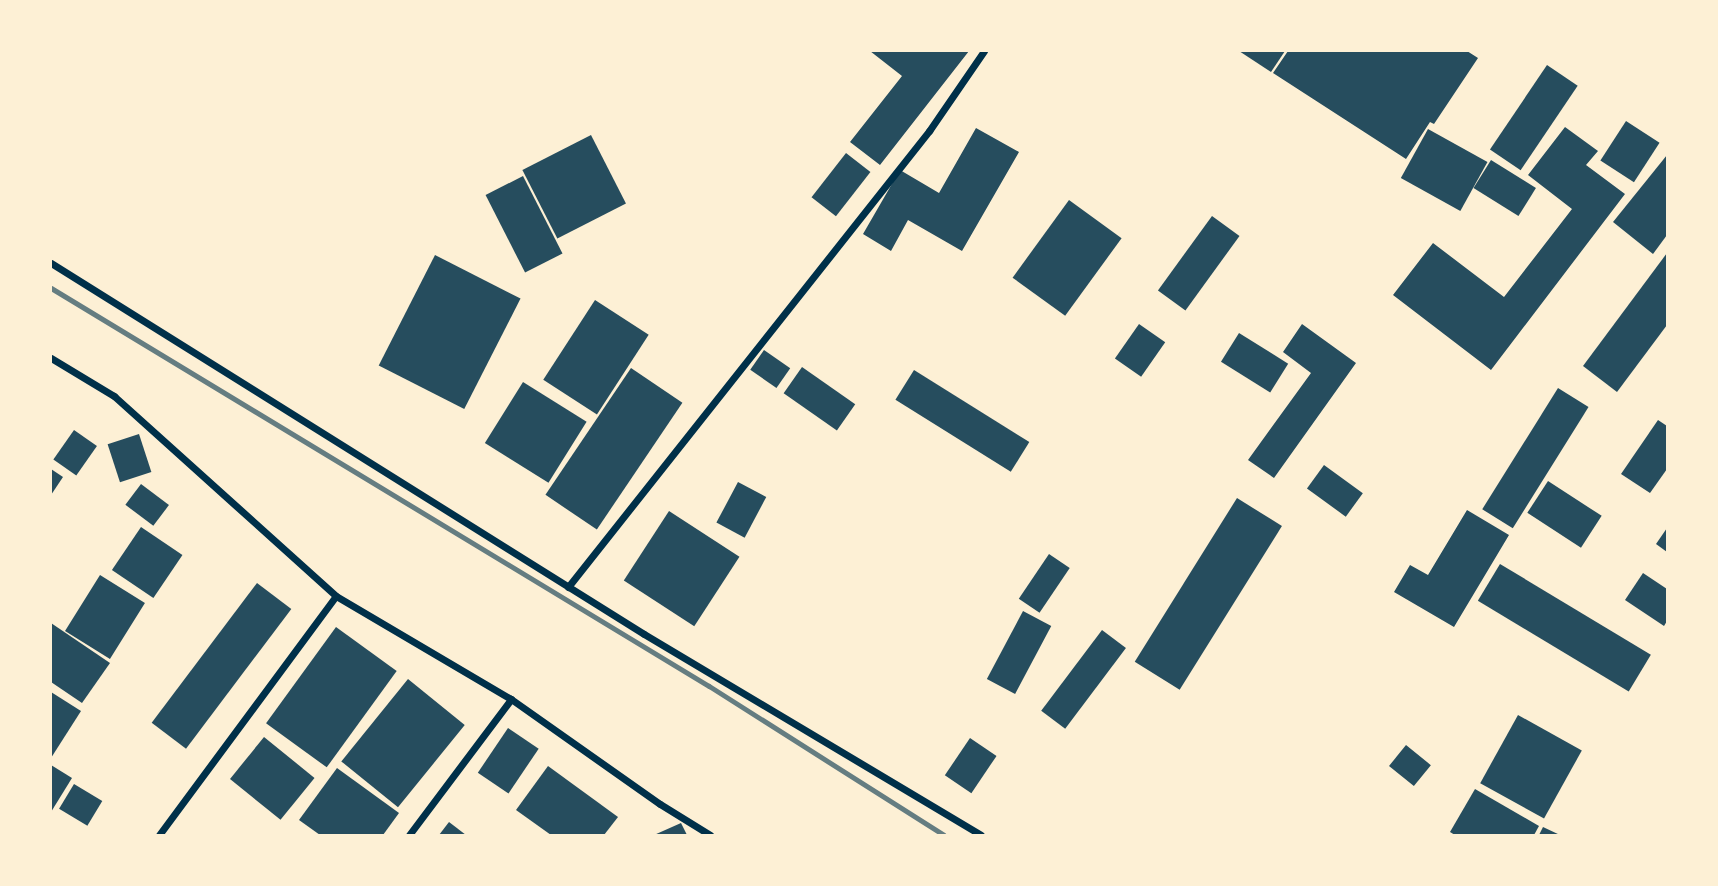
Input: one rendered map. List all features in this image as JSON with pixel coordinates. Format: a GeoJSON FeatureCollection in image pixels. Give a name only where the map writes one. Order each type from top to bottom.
{"type":"FeatureCollection","features":[{"type":"Feature","properties":{"kind":"street"},"geometry":{"type":"LineString","coordinates":[[568,587],[929,131],[985,51]]}},
{"type":"Feature","properties":{"kind":"street"},"geometry":{"type":"LineString","coordinates":[[51,263],[568,587],[981,835]]}},
{"type":"Feature","properties":{"kind":"street"},"geometry":{"type":"LineString","coordinates":[[51,358],[114,396],[336,596],[511,699],[660,804],[709,835]]}},
{"type":"Feature","properties":{"kind":"street"},"geometry":{"type":"LineString","coordinates":[[159,835],[336,596]]}},
{"type":"Feature","properties":{"kind":"street"},"geometry":{"type":"LineString","coordinates":[[409,835],[511,699]]}},
{"type":"Feature","properties":{"kind":"building"},"geometry":{"type":"Polygon","coordinates":[[[870,51],[969,51],[880,165],[850,142],[902,76],[870,51]]]}},
{"type":"Feature","properties":{"kind":"building"},"geometry":{"type":"Polygon","coordinates":[[[1239,51],[1285,51],[1271,72],[1239,51]]]}},
{"type":"Feature","properties":{"kind":"building"},"geometry":{"type":"Polygon","coordinates":[[[1288,51],[1467,51],[1478,58],[1434,124],[1430,122],[1406,159],[1273,73],[1288,51]]]}},
{"type":"Feature","properties":{"kind":"building"},"geometry":{"type":"Polygon","coordinates":[[[1547,65],[1578,86],[1521,170],[1490,150],[1547,65]]]}},
{"type":"Feature","properties":{"kind":"building"},"geometry":{"type":"Polygon","coordinates":[[[1626,121],[1660,143],[1634,182],[1600,160],[1626,121]]]}},
{"type":"Feature","properties":{"kind":"building"},"geometry":{"type":"Polygon","coordinates":[[[1565,127],[1598,151],[1586,165],[1625,194],[1491,370],[1393,295],[1433,243],[1504,297],[1572,209],[1528,175],[1565,127]]]}},
{"type":"Feature","properties":{"kind":"building"},"geometry":{"type":"Polygon","coordinates":[[[976,128],[1019,152],[962,251],[908,220],[891,251],[863,234],[900,170],[939,193],[976,128]]]}},
{"type":"Feature","properties":{"kind":"building"},"geometry":{"type":"Polygon","coordinates":[[[1428,129],[1487,162],[1460,211],[1401,178],[1428,129]]]}},
{"type":"Feature","properties":{"kind":"building"},"geometry":{"type":"Polygon","coordinates":[[[591,135],[626,204],[557,239],[522,170],[591,135]]]}},
{"type":"Feature","properties":{"kind":"building"},"geometry":{"type":"Polygon","coordinates":[[[846,153],[870,172],[836,216],[812,197],[846,153]]]}},
{"type":"Feature","properties":{"kind":"building"},"geometry":{"type":"Polygon","coordinates":[[[1667,155],[1667,235],[1653,254],[1613,222],[1667,155]]]}},
{"type":"Feature","properties":{"kind":"building"},"geometry":{"type":"Polygon","coordinates":[[[1491,160],[1536,188],[1518,216],[1474,188],[1491,160]]]}},
{"type":"Feature","properties":{"kind":"building"},"geometry":{"type":"Polygon","coordinates":[[[523,176],[562,254],[525,273],[486,195],[523,176]]]}},
{"type":"Feature","properties":{"kind":"building"},"geometry":{"type":"Polygon","coordinates":[[[1069,200],[1122,238],[1065,316],[1013,278],[1069,200]]]}},
{"type":"Feature","properties":{"kind":"building"},"geometry":{"type":"Polygon","coordinates":[[[1212,216],[1240,236],[1185,310],[1158,290],[1212,216]]]}},
{"type":"Feature","properties":{"kind":"building"},"geometry":{"type":"Polygon","coordinates":[[[1667,253],[1667,325],[1617,392],[1583,366],[1667,253]]]}},
{"type":"Feature","properties":{"kind":"building"},"geometry":{"type":"Polygon","coordinates":[[[435,255],[521,299],[464,409],[379,365],[435,255]]]}},
{"type":"Feature","properties":{"kind":"building"},"geometry":{"type":"Polygon","coordinates":[[[595,300],[649,335],[597,415],[543,380],[595,300]]]}},
{"type":"Feature","properties":{"kind":"building"},"geometry":{"type":"Polygon","coordinates":[[[1139,324],[1165,342],[1141,377],[1115,358],[1139,324]]]}},
{"type":"Feature","properties":{"kind":"building"},"geometry":{"type":"Polygon","coordinates":[[[1302,324],[1356,363],[1274,478],[1248,460],[1311,373],[1283,352],[1302,324]]]}},
{"type":"Feature","properties":{"kind":"building"},"geometry":{"type":"Polygon","coordinates":[[[1239,333],[1288,364],[1270,393],[1221,362],[1239,333]]]}},
{"type":"Feature","properties":{"kind":"building"},"geometry":{"type":"Polygon","coordinates":[[[764,350],[790,368],[776,388],[750,370],[764,350]]]}},
{"type":"Feature","properties":{"kind":"building"},"geometry":{"type":"Polygon","coordinates":[[[802,367],[855,404],[837,430],[784,393],[802,367]]]}},
{"type":"Feature","properties":{"kind":"building"},"geometry":{"type":"Polygon","coordinates":[[[631,368],[682,403],[597,530],[545,495],[631,368]]]}},
{"type":"Feature","properties":{"kind":"building"},"geometry":{"type":"Polygon","coordinates":[[[914,370],[1029,442],[1011,472],[895,400],[914,370]]]}},
{"type":"Feature","properties":{"kind":"building"},"geometry":{"type":"Polygon","coordinates":[[[523,382],[587,422],[548,483],[485,443],[523,382]]]}},
{"type":"Feature","properties":{"kind":"building"},"geometry":{"type":"Polygon","coordinates":[[[1558,388],[1589,407],[1513,528],[1482,509],[1558,388]]]}},
{"type":"Feature","properties":{"kind":"building"},"geometry":{"type":"Polygon","coordinates":[[[1658,420],[1667,426],[1667,469],[1650,493],[1621,474],[1658,420]]]}},
{"type":"Feature","properties":{"kind":"building"},"geometry":{"type":"Polygon","coordinates":[[[74,430],[97,446],[76,476],[53,459],[74,430]]]}},
{"type":"Feature","properties":{"kind":"building"},"geometry":{"type":"Polygon","coordinates":[[[139,434],[151,472],[120,482],[108,444],[139,434]]]}},
{"type":"Feature","properties":{"kind":"building"},"geometry":{"type":"Polygon","coordinates":[[[1324,465],[1363,493],[1346,517],[1307,488],[1324,465]]]}},
{"type":"Feature","properties":{"kind":"building"},"geometry":{"type":"Polygon","coordinates":[[[51,469],[63,477],[51,495],[51,469]]]}},
{"type":"Feature","properties":{"kind":"building"},"geometry":{"type":"Polygon","coordinates":[[[1548,481],[1602,516],[1581,548],[1527,513],[1548,481]]]}},
{"type":"Feature","properties":{"kind":"building"},"geometry":{"type":"Polygon","coordinates":[[[738,482],[766,497],[745,538],[716,523],[738,482]]]}},
{"type":"Feature","properties":{"kind":"building"},"geometry":{"type":"Polygon","coordinates":[[[141,484],[169,505],[153,526],[125,505],[141,484]]]}},
{"type":"Feature","properties":{"kind":"building"},"geometry":{"type":"Polygon","coordinates":[[[1237,498],[1282,526],[1180,690],[1135,662],[1237,498]]]}},
{"type":"Feature","properties":{"kind":"building"},"geometry":{"type":"Polygon","coordinates":[[[1467,510],[1509,535],[1454,627],[1394,592],[1410,565],[1428,575],[1467,510]]]}},
{"type":"Feature","properties":{"kind":"building"},"geometry":{"type":"Polygon","coordinates":[[[669,511],[739,557],[694,626],[624,581],[669,511]]]}},
{"type":"Feature","properties":{"kind":"building"},"geometry":{"type":"Polygon","coordinates":[[[141,527],[182,555],[153,598],[112,570],[141,527]]]}},
{"type":"Feature","properties":{"kind":"building"},"geometry":{"type":"Polygon","coordinates":[[[1667,528],[1667,552],[1656,544],[1667,528]]]}},
{"type":"Feature","properties":{"kind":"building"},"geometry":{"type":"Polygon","coordinates":[[[1049,554],[1070,568],[1040,613],[1019,599],[1049,554]]]}},
{"type":"Feature","properties":{"kind":"building"},"geometry":{"type":"Polygon","coordinates":[[[1500,564],[1651,655],[1629,692],[1478,601],[1500,564]]]}},
{"type":"Feature","properties":{"kind":"building"},"geometry":{"type":"Polygon","coordinates":[[[1643,573],[1667,589],[1667,621],[1664,626],[1625,600],[1643,573]]]}},
{"type":"Feature","properties":{"kind":"building"},"geometry":{"type":"Polygon","coordinates":[[[100,575],[145,603],[110,659],[65,631],[100,575]]]}},
{"type":"Feature","properties":{"kind":"building"},"geometry":{"type":"Polygon","coordinates":[[[257,583],[291,609],[186,749],[152,723],[257,583]]]}},
{"type":"Feature","properties":{"kind":"building"},"geometry":{"type":"Polygon","coordinates":[[[1023,611],[1051,626],[1015,694],[987,679],[1023,611]]]}},
{"type":"Feature","properties":{"kind":"building"},"geometry":{"type":"Polygon","coordinates":[[[51,623],[110,663],[82,703],[51,682],[51,623]]]}},
{"type":"Feature","properties":{"kind":"building"},"geometry":{"type":"Polygon","coordinates":[[[336,627],[397,671],[327,767],[266,723],[336,627]]]}},
{"type":"Feature","properties":{"kind":"building"},"geometry":{"type":"Polygon","coordinates":[[[1102,630],[1126,648],[1065,729],[1041,711],[1102,630]]]}},
{"type":"Feature","properties":{"kind":"building"},"geometry":{"type":"Polygon","coordinates":[[[408,679],[465,725],[398,807],[341,761],[408,679]]]}},
{"type":"Feature","properties":{"kind":"building"},"geometry":{"type":"Polygon","coordinates":[[[51,692],[81,711],[51,758],[51,692]]]}},
{"type":"Feature","properties":{"kind":"building"},"geometry":{"type":"Polygon","coordinates":[[[1518,715],[1582,750],[1544,819],[1480,783],[1518,715]]]}},
{"type":"Feature","properties":{"kind":"building"},"geometry":{"type":"Polygon","coordinates":[[[508,728],[539,749],[508,793],[478,773],[508,728]]]}},
{"type":"Feature","properties":{"kind":"building"},"geometry":{"type":"Polygon","coordinates":[[[264,737],[315,778],[281,820],[230,779],[264,737]]]}},
{"type":"Feature","properties":{"kind":"building"},"geometry":{"type":"Polygon","coordinates":[[[970,738],[997,756],[971,793],[945,775],[970,738]]]}},
{"type":"Feature","properties":{"kind":"building"},"geometry":{"type":"Polygon","coordinates":[[[1406,745],[1431,765],[1414,786],[1389,766],[1406,745]]]}},
{"type":"Feature","properties":{"kind":"building"},"geometry":{"type":"Polygon","coordinates":[[[51,765],[72,778],[51,812],[51,765]]]}},
{"type":"Feature","properties":{"kind":"building"},"geometry":{"type":"Polygon","coordinates":[[[548,766],[618,817],[604,835],[551,835],[516,810],[548,766]]]}},
{"type":"Feature","properties":{"kind":"building"},"geometry":{"type":"Polygon","coordinates":[[[337,768],[399,813],[383,835],[320,835],[299,820],[337,768]]]}},
{"type":"Feature","properties":{"kind":"building"},"geometry":{"type":"Polygon","coordinates":[[[74,784],[102,801],[87,826],[59,809],[74,784]]]}},
{"type":"Feature","properties":{"kind":"building"},"geometry":{"type":"Polygon","coordinates":[[[1475,789],[1539,826],[1534,835],[1455,835],[1450,832],[1475,789]]]}},
{"type":"Feature","properties":{"kind":"building"},"geometry":{"type":"Polygon","coordinates":[[[449,822],[466,835],[439,835],[449,822]]]}},
{"type":"Feature","properties":{"kind":"building"},"geometry":{"type":"Polygon","coordinates":[[[681,823],[687,835],[654,835],[681,823]]]}},
{"type":"Feature","properties":{"kind":"building"},"geometry":{"type":"Polygon","coordinates":[[[1543,827],[1560,835],[1539,835],[1543,827]]]}},
{"type":"Feature","properties":{"kind":"railway"},"geometry":{"type":"LineString","coordinates":[[51,288],[709,686],[944,835]]}}]}
